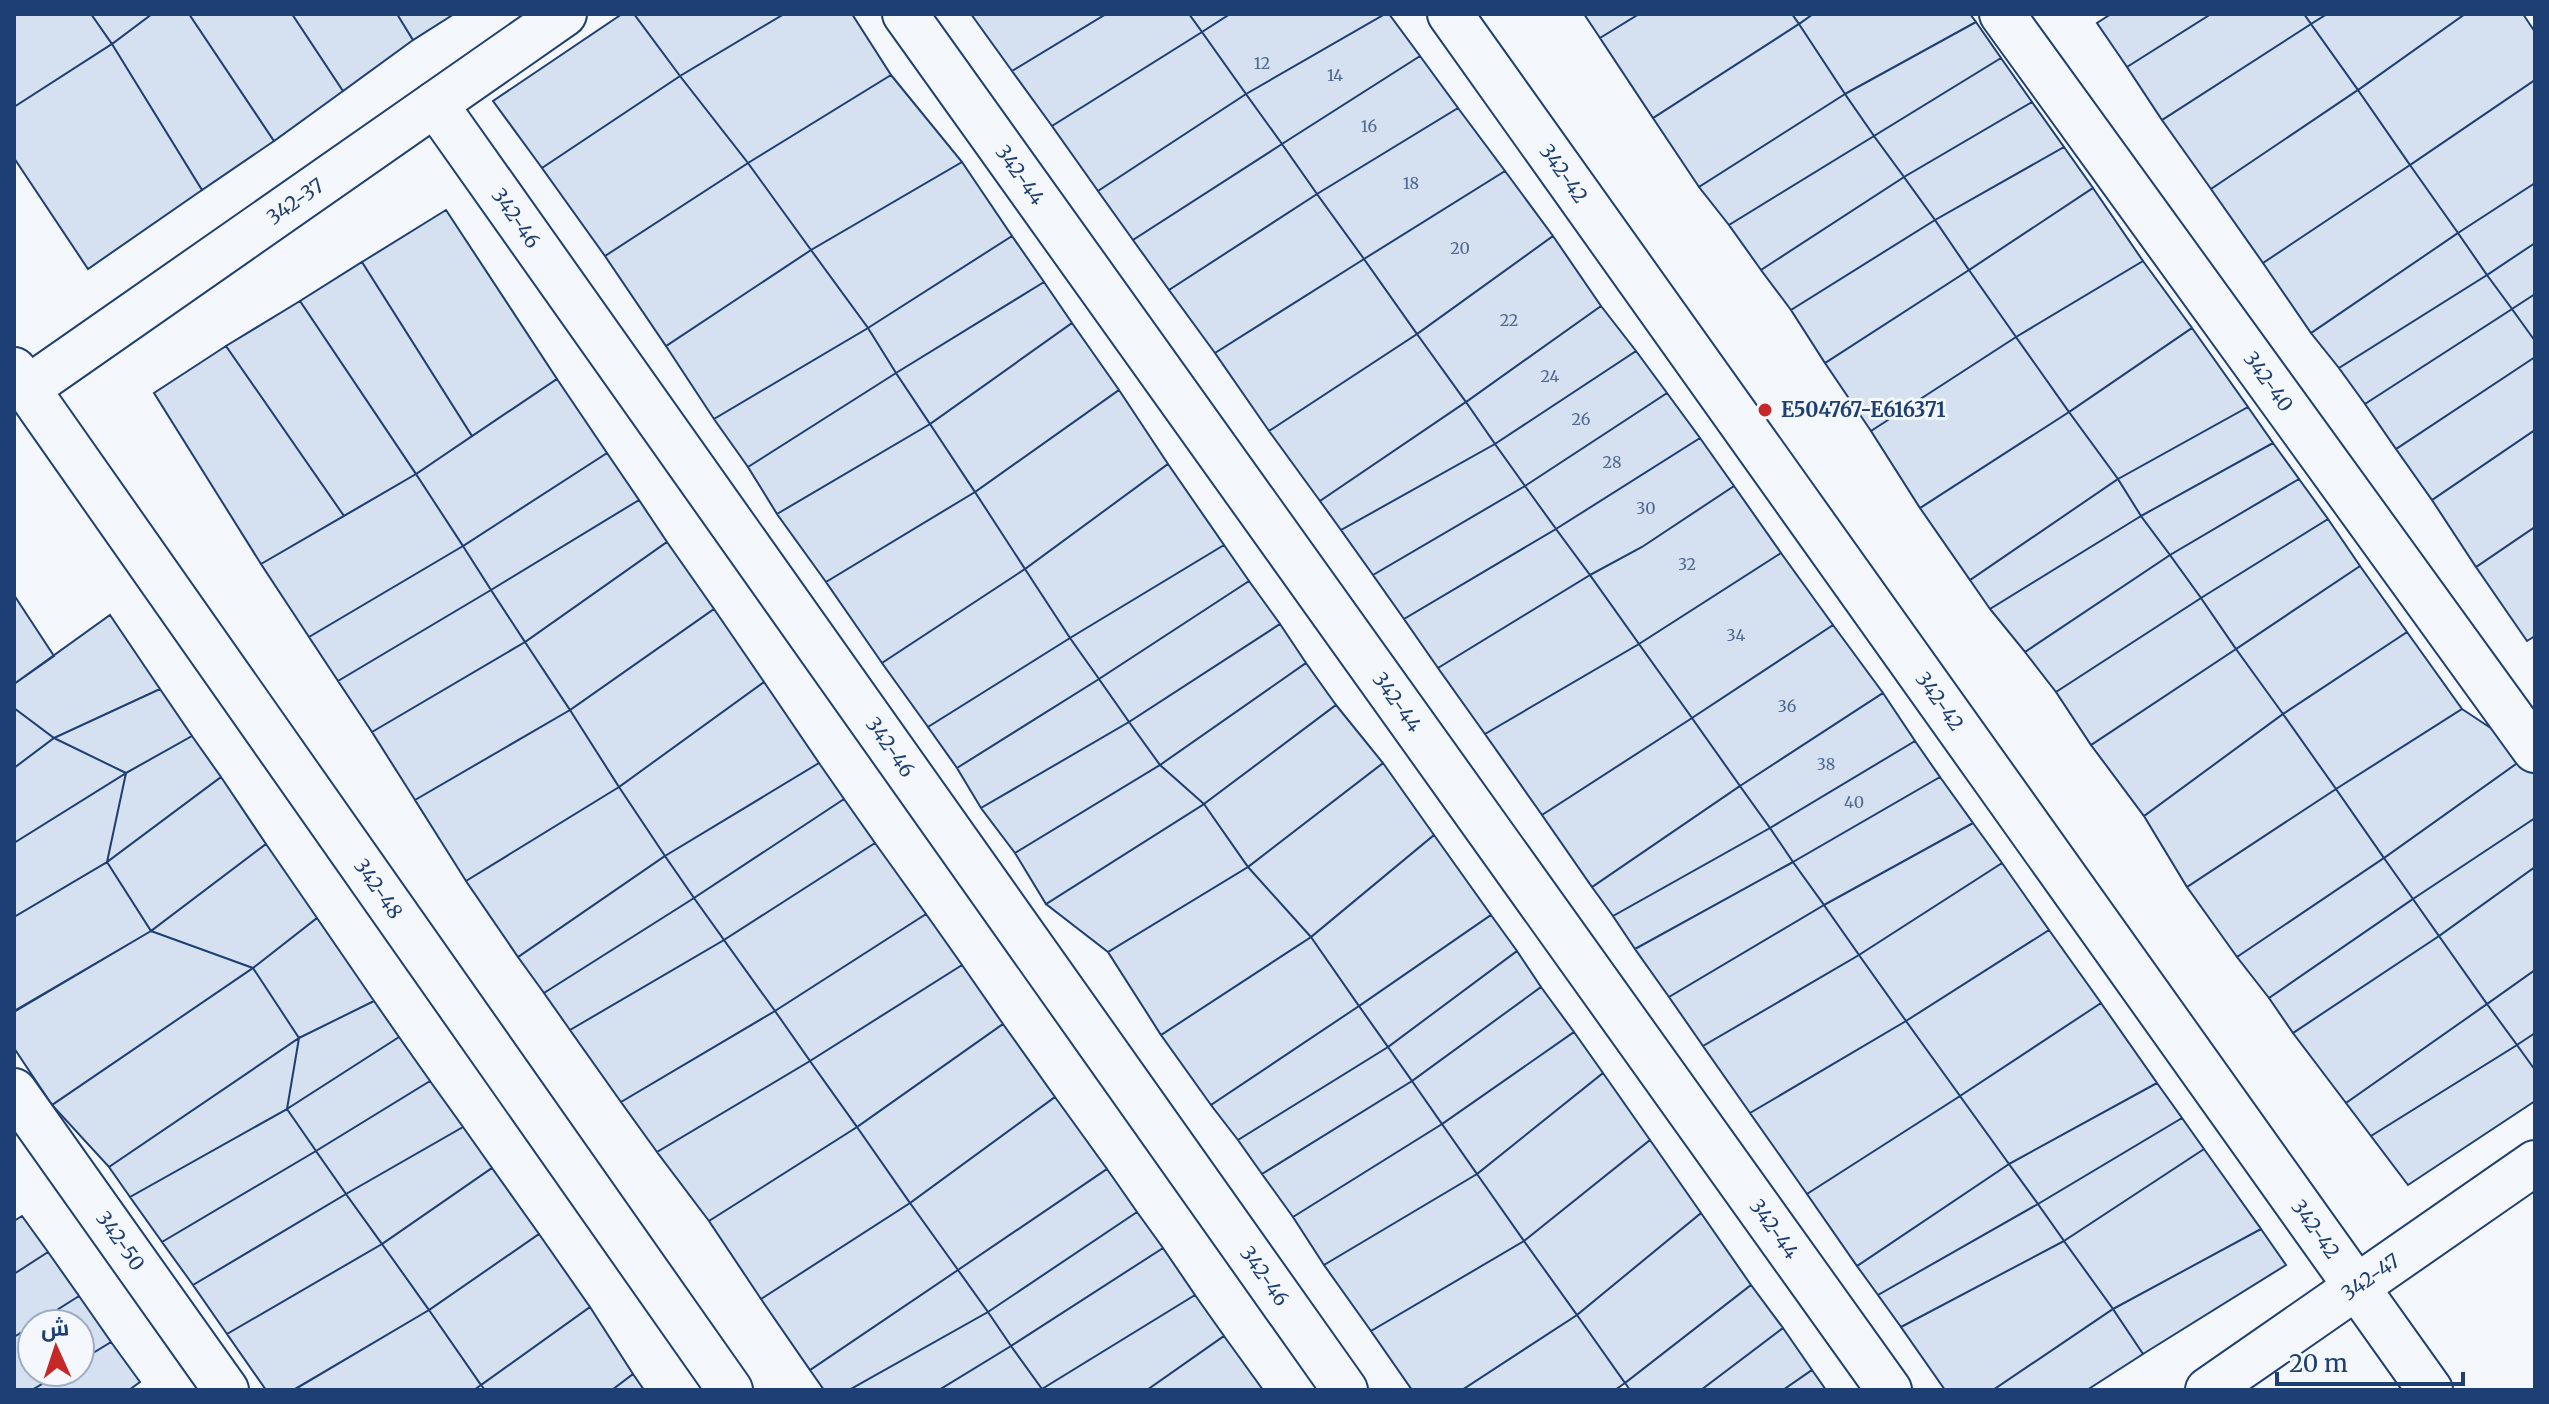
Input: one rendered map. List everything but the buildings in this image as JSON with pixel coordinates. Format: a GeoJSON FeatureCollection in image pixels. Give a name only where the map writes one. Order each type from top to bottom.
{"type":"FeatureCollection","features":[{"type":"Feature","properties":{"kind":"street","name":"342-37"},"geometry":{"type":"LineString","coordinates":[[21,379],[435,104],[564,14]]}},
{"type":"Feature","properties":{"kind":"street","name":"342-44"},"geometry":{"type":"LineString","coordinates":[[905,14],[1889,1390]]}},
{"type":"Feature","properties":{"kind":"street","name":"342-42"},"geometry":{"type":"LineString","coordinates":[[1450,14],[2430,1390]]}},
{"type":"Feature","properties":{"kind":"street","name":"342-40"},"geometry":{"type":"LineString","coordinates":[[2002,14],[2535,750]]}},
{"type":"Feature","properties":{"kind":"street","name":"342-46"},"geometry":{"type":"LineString","coordinates":[[435,104],[1345,1390]]}},
{"type":"Feature","properties":{"kind":"street","name":"342-48"},"geometry":{"type":"LineString","coordinates":[[21,379],[730,1390]]}},
{"type":"Feature","properties":{"kind":"street","name":"342-50"},"geometry":{"type":"LineString","coordinates":[[14,1091],[226,1390]]}},
{"type":"Feature","properties":{"kind":"street","name":"342-47"},"geometry":{"type":"LineString","coordinates":[[2208,1390],[2535,1163]]}},
{"type":"Feature","properties":{"kind":"place","name":"E504767-E616371"},"geometry":{"type":"Point","coordinates":[1765,410]}}]}
